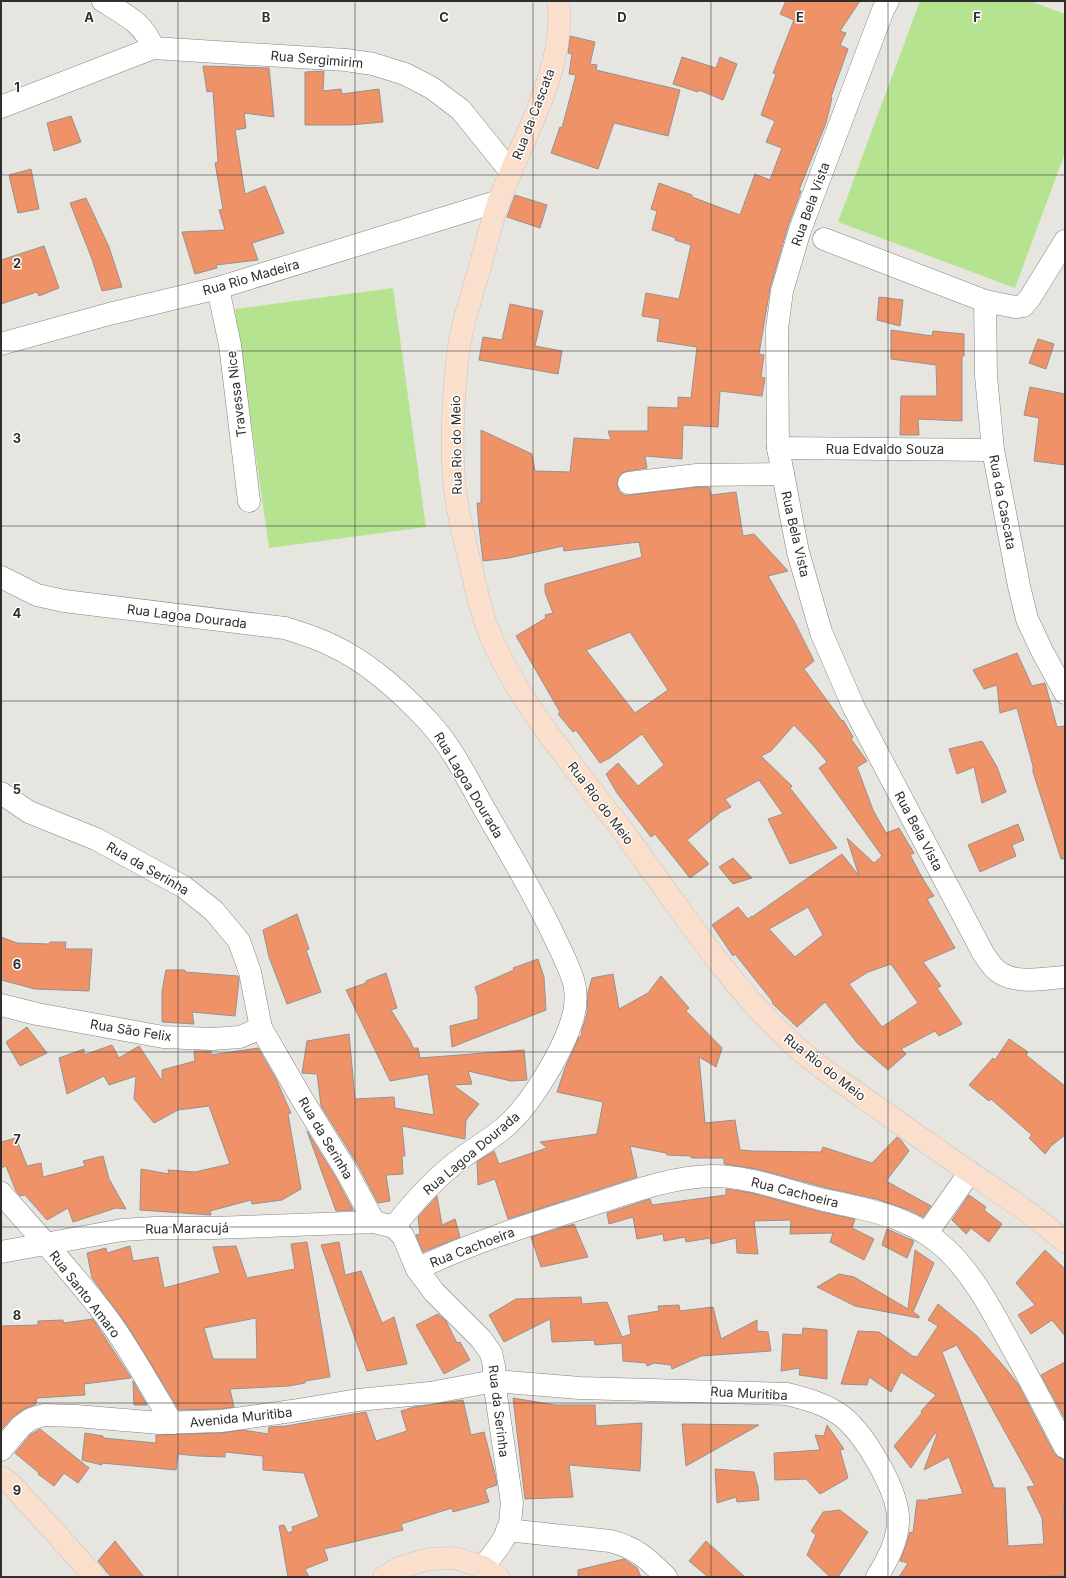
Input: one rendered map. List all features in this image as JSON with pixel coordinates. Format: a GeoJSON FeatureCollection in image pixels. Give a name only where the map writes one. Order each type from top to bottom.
{"type":"FeatureCollection","features":[{"type":"Feature","properties":{"kind":"main road","name":"Rua da Cascata"},"geometry":{"type":"LineString","coordinates":[[499,201],[542,99],[558,36],[560,9],[558,1]]}},
{"type":"Feature","properties":{"kind":"main road","name":"Rua Rio do Meio"},"geometry":{"type":"LineString","coordinates":[[499,201],[471,297],[460,345],[453,402],[453,451],[456,496],[476,588],[489,633],[505,666],[537,718],[609,813],[721,966],[780,1031],[808,1056],[850,1088],[1008,1198],[1065,1242]]}},
{"type":"Feature","properties":{"kind":"main road"},"geometry":{"type":"LineString","coordinates":[[1,1476],[11,1484],[94,1577]]}},
{"type":"Feature","properties":{"kind":"main road"},"geometry":{"type":"LineString","coordinates":[[395,1574],[430,1559],[455,1558],[491,1572]]}},
{"type":"Feature","properties":{"kind":"street"},"geometry":{"type":"LineString","coordinates":[[1,107],[153,48],[146,33],[139,25],[102,1]]}},
{"type":"Feature","properties":{"kind":"street","name":"Rua Bela Vista"},"geometry":{"type":"LineString","coordinates":[[888,1],[880,18],[800,230],[782,290],[777,330],[776,376],[778,448],[798,552],[821,632],[854,708],[983,953],[991,965],[1001,974],[1019,979],[1065,977]]}},
{"type":"Feature","properties":{"kind":"street","name":"Rua Sergimirim"},"geometry":{"type":"LineString","coordinates":[[153,48],[346,60],[373,64],[405,74],[432,88],[461,110],[511,172]]}},
{"type":"Feature","properties":{"kind":"street","name":"Rua Rio Madeira"},"geometry":{"type":"LineString","coordinates":[[1,344],[109,314],[218,288],[499,201]]}},
{"type":"Feature","properties":{"kind":"street"},"geometry":{"type":"LineString","coordinates":[[824,239],[984,301],[1015,307],[1023,306],[1030,298],[1065,241]]}},
{"type":"Feature","properties":{"kind":"street","name":"Travessa Nice"},"geometry":{"type":"LineString","coordinates":[[218,288],[230,345],[249,501]]}},
{"type":"Feature","properties":{"kind":"street","name":"Rua da Cascata"},"geometry":{"type":"LineString","coordinates":[[984,301],[986,376],[992,450],[1019,586],[1027,619],[1042,651],[1065,693]]}},
{"type":"Feature","properties":{"kind":"street","name":"Rua Edvaldo Souza"},"geometry":{"type":"LineString","coordinates":[[778,448],[992,450]]}},
{"type":"Feature","properties":{"kind":"street"},"geometry":{"type":"LineString","coordinates":[[629,484],[697,475],[783,474]]}},
{"type":"Feature","properties":{"kind":"street","name":"Rua Lagoa Dourada"},"geometry":{"type":"LineString","coordinates":[[1,577],[37,595],[64,601],[285,628],[308,635],[335,646],[362,662],[399,693],[429,722],[445,741],[516,864],[545,918],[572,975],[576,997],[573,1019],[564,1042],[552,1065],[522,1110],[505,1127],[462,1158],[440,1176],[416,1200],[384,1225]]}},
{"type":"Feature","properties":{"kind":"street","name":"Rua da Serinha"},"geometry":{"type":"LineString","coordinates":[[1,793],[29,812],[96,839],[184,887],[214,911],[239,941],[250,972],[262,1028],[302,1099],[347,1172],[384,1225],[403,1236],[417,1269],[434,1292],[481,1340],[491,1353],[512,1503],[510,1524],[491,1572]]}},
{"type":"Feature","properties":{"kind":"street","name":"Rua São Felix"},"geometry":{"type":"LineString","coordinates":[[1,1005],[37,1014],[163,1037],[212,1039],[240,1037],[262,1028]]}},
{"type":"Feature","properties":{"kind":"street"},"geometry":{"type":"LineString","coordinates":[[927,1233],[970,1172]]}},
{"type":"Feature","properties":{"kind":"street","name":"Rua Cachoeira"},"geometry":{"type":"LineString","coordinates":[[417,1269],[450,1253],[553,1217],[648,1186],[680,1179],[712,1176],[747,1180],[783,1188],[822,1200],[868,1209],[896,1218],[927,1233],[947,1250],[966,1272],[985,1298],[1032,1383],[1065,1447]]}},
{"type":"Feature","properties":{"kind":"street","name":"Rua Santo Amaro"},"geometry":{"type":"LineString","coordinates":[[1,1193],[46,1244],[108,1320],[138,1366],[172,1423]]}},
{"type":"Feature","properties":{"kind":"street","name":"Rua Maracujá"},"geometry":{"type":"LineString","coordinates":[[1,1252],[122,1230],[148,1228],[384,1225]]}},
{"type":"Feature","properties":{"kind":"street","name":"Avenida Muritiba"},"geometry":{"type":"LineString","coordinates":[[1,1450],[21,1426],[32,1419],[44,1415],[172,1423],[221,1422],[358,1400],[430,1393],[494,1381]]}},
{"type":"Feature","properties":{"kind":"street","name":"Rua Muritiba"},"geometry":{"type":"LineString","coordinates":[[494,1381],[580,1388],[787,1394],[818,1402],[843,1417],[861,1437],[878,1464],[893,1493],[898,1517],[895,1540],[886,1562],[877,1577]]}},
{"type":"Feature","properties":{"kind":"street"},"geometry":{"type":"LineString","coordinates":[[507,1530],[610,1541],[621,1544],[632,1548],[647,1559],[666,1577]]}},
{"type":"Feature","properties":{"kind":"green space"},"geometry":{"type":"Polygon","coordinates":[[[920,1],[1030,1],[1065,14],[1065,153],[1015,288],[838,222],[920,1]]]}},
{"type":"Feature","properties":{"kind":"green space"},"geometry":{"type":"Polygon","coordinates":[[[393,288],[426,527],[269,548],[235,309],[393,288]]]}},
{"type":"Feature","properties":{"kind":"building"},"geometry":{"type":"Polygon","coordinates":[[[786,1],[860,1],[840,31],[846,33],[840,45],[848,49],[831,97],[826,123],[799,190],[801,191],[788,226],[770,288],[759,354],[764,355],[761,377],[765,378],[762,396],[720,391],[718,427],[683,425],[682,459],[645,456],[647,468],[622,473],[618,478],[617,484],[619,491],[624,495],[698,487],[709,487],[711,495],[736,492],[743,536],[754,534],[788,571],[768,576],[794,621],[814,661],[804,669],[842,721],[843,720],[853,737],[851,739],[867,761],[857,767],[873,810],[886,833],[899,828],[914,853],[910,855],[934,896],[927,899],[955,948],[923,962],[941,986],[937,988],[962,1024],[939,1036],[935,1031],[901,1049],[906,1054],[888,1070],[858,1044],[825,1002],[797,1027],[772,1003],[773,1002],[735,954],[733,956],[712,925],[738,907],[748,919],[752,917],[842,854],[859,876],[847,838],[874,863],[882,856],[819,768],[827,762],[794,725],[771,751],[761,756],[792,786],[790,788],[837,848],[790,864],[768,819],[783,814],[759,780],[725,799],[731,807],[721,812],[687,840],[709,864],[690,878],[655,834],[651,837],[617,793],[606,774],[618,763],[638,786],[664,765],[642,734],[610,758],[600,763],[576,730],[573,732],[558,714],[560,712],[516,636],[546,618],[545,615],[553,613],[545,592],[545,584],[642,557],[639,542],[564,551],[563,546],[509,558],[483,561],[479,527],[477,503],[481,503],[481,430],[532,454],[535,471],[570,472],[574,438],[611,440],[608,431],[648,431],[648,407],[678,408],[678,397],[691,398],[697,347],[657,341],[660,319],[642,316],[646,293],[679,299],[691,245],[652,230],[657,211],[651,209],[659,183],[740,215],[755,174],[770,180],[782,148],[766,142],[775,121],[761,115],[776,74],[773,73],[794,20],[780,14],[786,1]],[[630,632],[586,650],[635,713],[668,690],[630,632]],[[808,907],[769,929],[795,957],[823,935],[808,907]],[[891,964],[868,972],[849,984],[882,1027],[918,1003],[891,964]]]}},
{"type":"Feature","properties":{"kind":"building"},"geometry":{"type":"Polygon","coordinates":[[[570,36],[595,42],[590,64],[597,65],[596,70],[680,90],[668,136],[614,123],[598,169],[551,153],[560,127],[562,128],[576,75],[569,74],[572,54],[568,53],[570,36]]]}},
{"type":"Feature","properties":{"kind":"building"},"geometry":{"type":"Polygon","coordinates":[[[682,57],[716,68],[720,57],[737,64],[723,100],[699,90],[698,92],[673,84],[682,57]]]}},
{"type":"Feature","properties":{"kind":"building"},"geometry":{"type":"Polygon","coordinates":[[[203,66],[269,68],[274,117],[244,113],[246,128],[235,130],[245,194],[265,186],[284,233],[252,243],[258,260],[216,265],[217,268],[195,274],[182,232],[225,230],[219,210],[223,209],[215,163],[218,162],[213,91],[207,92],[203,66]]]}},
{"type":"Feature","properties":{"kind":"building"},"geometry":{"type":"Polygon","coordinates":[[[324,71],[323,91],[341,89],[342,94],[379,89],[383,122],[350,125],[305,125],[305,72],[324,71]]]}},
{"type":"Feature","properties":{"kind":"building"},"geometry":{"type":"Polygon","coordinates":[[[71,116],[81,142],[54,151],[47,123],[71,116]]]}},
{"type":"Feature","properties":{"kind":"building"},"geometry":{"type":"Polygon","coordinates":[[[31,169],[39,209],[18,213],[9,175],[31,169]]]}},
{"type":"Feature","properties":{"kind":"building"},"geometry":{"type":"Polygon","coordinates":[[[515,195],[547,205],[540,228],[507,217],[515,195]]]}},
{"type":"Feature","properties":{"kind":"building"},"geometry":{"type":"Polygon","coordinates":[[[86,198],[109,247],[122,287],[102,291],[92,259],[70,203],[86,198]]]}},
{"type":"Feature","properties":{"kind":"building"},"geometry":{"type":"Polygon","coordinates":[[[44,246],[59,288],[39,296],[37,292],[1,304],[1,260],[44,246]]]}},
{"type":"Feature","properties":{"kind":"building"},"geometry":{"type":"Polygon","coordinates":[[[879,297],[903,300],[900,326],[877,320],[879,297]]]}},
{"type":"Feature","properties":{"kind":"building"},"geometry":{"type":"Polygon","coordinates":[[[510,304],[543,311],[535,346],[562,351],[558,374],[479,360],[483,337],[502,340],[510,304]]]}},
{"type":"Feature","properties":{"kind":"building"},"geometry":{"type":"Polygon","coordinates":[[[891,330],[932,336],[933,331],[964,334],[964,356],[962,356],[962,421],[918,419],[919,435],[900,435],[901,396],[937,396],[936,365],[891,359],[891,330]]]}},
{"type":"Feature","properties":{"kind":"building"},"geometry":{"type":"Polygon","coordinates":[[[1038,339],[1054,344],[1046,369],[1029,363],[1038,339]]]}},
{"type":"Feature","properties":{"kind":"building"},"geometry":{"type":"Polygon","coordinates":[[[1030,387],[1065,394],[1065,465],[1034,461],[1039,418],[1024,415],[1030,387]]]}},
{"type":"Feature","properties":{"kind":"building"},"geometry":{"type":"Polygon","coordinates":[[[1017,653],[1032,686],[1045,683],[1057,727],[1065,726],[1065,859],[1061,859],[1033,772],[1033,766],[1017,708],[1000,713],[997,685],[984,689],[973,670],[1017,653]]]}},
{"type":"Feature","properties":{"kind":"building"},"geometry":{"type":"Polygon","coordinates":[[[982,741],[997,767],[1006,792],[982,803],[974,767],[957,774],[949,749],[982,741]]]}},
{"type":"Feature","properties":{"kind":"building"},"geometry":{"type":"Polygon","coordinates":[[[1018,824],[1024,840],[1012,845],[1016,856],[980,872],[968,845],[1018,824]]]}},
{"type":"Feature","properties":{"kind":"building"},"geometry":{"type":"Polygon","coordinates":[[[733,858],[752,878],[733,884],[719,867],[733,858]]]}},
{"type":"Feature","properties":{"kind":"building"},"geometry":{"type":"Polygon","coordinates":[[[297,914],[309,949],[306,950],[321,992],[287,1004],[269,957],[263,930],[297,914]]]}},
{"type":"Feature","properties":{"kind":"building"},"geometry":{"type":"Polygon","coordinates":[[[1,937],[17,943],[49,944],[50,942],[66,942],[65,949],[92,949],[89,991],[35,989],[1,980],[1,937]]]}},
{"type":"Feature","properties":{"kind":"building"},"geometry":{"type":"Polygon","coordinates":[[[538,959],[544,977],[546,1010],[452,1047],[450,1026],[478,1019],[478,997],[475,987],[514,970],[513,968],[538,959]]]}},
{"type":"Feature","properties":{"kind":"building"},"geometry":{"type":"Polygon","coordinates":[[[166,970],[185,970],[185,972],[238,976],[239,980],[235,1016],[192,1012],[194,1024],[162,1022],[162,991],[166,970]]]}},
{"type":"Feature","properties":{"kind":"building"},"geometry":{"type":"Polygon","coordinates":[[[386,973],[397,1008],[391,1010],[411,1042],[413,1048],[418,1048],[420,1058],[524,1050],[527,1080],[511,1081],[468,1071],[472,1084],[453,1085],[479,1104],[466,1120],[465,1139],[402,1126],[405,1156],[402,1156],[403,1174],[386,1175],[390,1201],[378,1203],[358,1165],[321,1106],[317,1074],[302,1073],[307,1041],[349,1034],[355,1099],[394,1097],[395,1108],[434,1115],[428,1074],[390,1081],[346,990],[366,983],[366,981],[386,973]]]}},
{"type":"Feature","properties":{"kind":"building"},"geometry":{"type":"Polygon","coordinates":[[[613,974],[619,1009],[648,993],[661,976],[689,1008],[686,1011],[722,1048],[716,1067],[699,1057],[705,1123],[735,1120],[740,1150],[821,1152],[823,1147],[872,1163],[897,1137],[909,1151],[886,1181],[931,1206],[923,1217],[909,1210],[876,1199],[827,1188],[757,1169],[724,1164],[724,1158],[691,1158],[691,1156],[667,1155],[666,1153],[630,1146],[637,1177],[508,1219],[495,1179],[478,1185],[477,1162],[494,1151],[499,1164],[547,1148],[540,1142],[597,1134],[603,1102],[557,1092],[565,1068],[579,1037],[581,1037],[587,1014],[588,992],[592,978],[613,974]]]}},
{"type":"Feature","properties":{"kind":"building"},"geometry":{"type":"Polygon","coordinates":[[[27,1027],[47,1053],[20,1066],[6,1042],[27,1027]]]}},
{"type":"Feature","properties":{"kind":"building"},"geometry":{"type":"Polygon","coordinates":[[[1009,1039],[1028,1052],[1026,1055],[1065,1086],[1065,1135],[1051,1146],[1045,1154],[1029,1138],[1032,1135],[991,1099],[989,1101],[969,1085],[993,1058],[995,1060],[1009,1039]]]}},
{"type":"Feature","properties":{"kind":"building"},"geometry":{"type":"Polygon","coordinates":[[[112,1045],[119,1058],[139,1046],[162,1081],[162,1070],[195,1061],[194,1051],[211,1051],[211,1055],[258,1048],[276,1079],[291,1113],[288,1114],[301,1189],[282,1200],[252,1204],[251,1200],[210,1211],[211,1215],[140,1210],[141,1169],[169,1174],[168,1170],[195,1172],[230,1164],[209,1106],[178,1110],[154,1123],[134,1099],[136,1076],[109,1085],[104,1076],[67,1094],[59,1058],[84,1049],[84,1055],[112,1045]]]}},
{"type":"Feature","properties":{"kind":"building"},"geometry":{"type":"Polygon","coordinates":[[[307,1131],[336,1178],[353,1210],[336,1211],[307,1131]]]}},
{"type":"Feature","properties":{"kind":"building"},"geometry":{"type":"Polygon","coordinates":[[[16,1138],[27,1166],[41,1163],[43,1177],[85,1166],[83,1161],[103,1156],[109,1179],[126,1209],[116,1208],[73,1222],[68,1208],[47,1220],[25,1195],[20,1196],[16,1191],[6,1166],[1,1168],[1,1142],[16,1138]]]}},
{"type":"Feature","properties":{"kind":"building"},"geometry":{"type":"Polygon","coordinates":[[[726,1189],[752,1193],[821,1212],[855,1219],[852,1228],[874,1239],[864,1260],[830,1242],[833,1233],[790,1234],[791,1220],[754,1221],[758,1254],[737,1253],[736,1238],[711,1244],[710,1238],[686,1242],[685,1237],[664,1241],[663,1234],[637,1239],[633,1217],[609,1224],[607,1213],[650,1199],[652,1205],[726,1195],[726,1189]]]}},
{"type":"Feature","properties":{"kind":"building"},"geometry":{"type":"Polygon","coordinates":[[[969,1195],[986,1207],[984,1210],[1002,1224],[989,1242],[971,1228],[966,1234],[952,1220],[969,1195]]]}},
{"type":"Feature","properties":{"kind":"building"},"geometry":{"type":"Polygon","coordinates":[[[437,1196],[442,1225],[455,1219],[460,1237],[423,1252],[416,1235],[420,1234],[418,1217],[437,1196]]]}},
{"type":"Feature","properties":{"kind":"building"},"geometry":{"type":"Polygon","coordinates":[[[574,1224],[588,1257],[541,1267],[531,1237],[574,1224]]]}},
{"type":"Feature","properties":{"kind":"building"},"geometry":{"type":"Polygon","coordinates":[[[887,1229],[914,1241],[907,1258],[882,1245],[887,1229]]]}},
{"type":"Feature","properties":{"kind":"building"},"geometry":{"type":"Polygon","coordinates":[[[307,1242],[330,1377],[305,1381],[305,1383],[289,1386],[230,1389],[234,1407],[220,1409],[179,1410],[127,1325],[92,1278],[87,1253],[106,1248],[107,1253],[130,1246],[133,1261],[158,1257],[164,1288],[220,1273],[213,1247],[236,1246],[247,1278],[295,1269],[291,1244],[307,1242]],[[256,1318],[204,1328],[213,1359],[257,1359],[256,1318]]]}},
{"type":"Feature","properties":{"kind":"building"},"geometry":{"type":"Polygon","coordinates":[[[339,1242],[345,1275],[361,1271],[382,1323],[394,1317],[407,1364],[367,1371],[321,1245],[339,1242]]]}},
{"type":"Feature","properties":{"kind":"building"},"geometry":{"type":"Polygon","coordinates":[[[915,1250],[934,1263],[913,1312],[919,1316],[919,1318],[855,1306],[817,1287],[839,1274],[854,1277],[908,1309],[915,1250]]]}},
{"type":"Feature","properties":{"kind":"building"},"geometry":{"type":"Polygon","coordinates":[[[1045,1250],[1065,1269],[1065,1336],[1052,1320],[1031,1334],[1018,1315],[1035,1305],[1016,1283],[1045,1250]]]}},
{"type":"Feature","properties":{"kind":"building"},"geometry":{"type":"Polygon","coordinates":[[[581,1297],[582,1304],[607,1302],[622,1337],[631,1334],[628,1316],[659,1311],[658,1306],[679,1305],[680,1311],[713,1307],[721,1339],[757,1320],[757,1331],[768,1332],[771,1351],[701,1356],[672,1369],[671,1365],[654,1363],[647,1366],[646,1363],[623,1361],[622,1343],[595,1345],[594,1340],[552,1342],[550,1319],[504,1342],[489,1315],[516,1299],[581,1297]]]}},
{"type":"Feature","properties":{"kind":"building"},"geometry":{"type":"Polygon","coordinates":[[[938,1304],[977,1336],[1018,1384],[1054,1453],[1065,1462],[1065,1504],[1063,1505],[1065,1523],[1065,1575],[1043,1577],[899,1577],[908,1563],[900,1561],[910,1532],[913,1533],[917,1500],[929,1500],[928,1499],[963,1494],[949,1457],[924,1470],[937,1434],[935,1433],[911,1468],[894,1446],[922,1413],[921,1411],[936,1395],[901,1372],[891,1392],[869,1377],[867,1385],[841,1384],[858,1331],[879,1332],[914,1357],[917,1357],[938,1326],[928,1320],[938,1304]],[[957,1345],[942,1352],[994,1488],[1005,1488],[1008,1546],[1044,1544],[1042,1518],[1027,1487],[1035,1486],[957,1345]]]}},
{"type":"Feature","properties":{"kind":"building"},"geometry":{"type":"Polygon","coordinates":[[[438,1314],[446,1321],[457,1343],[460,1342],[470,1360],[444,1374],[416,1325],[438,1314]]]}},
{"type":"Feature","properties":{"kind":"building"},"geometry":{"type":"Polygon","coordinates":[[[93,1319],[131,1378],[84,1384],[85,1395],[37,1398],[36,1404],[24,1409],[14,1416],[1,1430],[1,1326],[38,1325],[38,1321],[63,1320],[63,1323],[93,1319]]]}},
{"type":"Feature","properties":{"kind":"building"},"geometry":{"type":"Polygon","coordinates":[[[803,1328],[827,1330],[827,1379],[799,1375],[800,1368],[781,1371],[783,1334],[802,1335],[803,1328]]]}},
{"type":"Feature","properties":{"kind":"building"},"geometry":{"type":"Polygon","coordinates":[[[1065,1362],[1065,1419],[1041,1375],[1065,1362]]]}},
{"type":"Feature","properties":{"kind":"building"},"geometry":{"type":"Polygon","coordinates":[[[133,1381],[138,1390],[147,1405],[134,1405],[133,1381]]]}},
{"type":"Feature","properties":{"kind":"building"},"geometry":{"type":"Polygon","coordinates":[[[513,1398],[555,1405],[595,1405],[596,1426],[642,1423],[640,1471],[569,1465],[573,1497],[525,1499],[513,1398]]]}},
{"type":"Feature","properties":{"kind":"building"},"geometry":{"type":"Polygon","coordinates":[[[463,1400],[471,1435],[484,1432],[495,1474],[497,1485],[485,1489],[489,1502],[453,1512],[452,1508],[401,1524],[403,1530],[324,1549],[328,1560],[305,1569],[309,1577],[288,1577],[279,1526],[284,1525],[288,1533],[293,1531],[292,1527],[319,1517],[304,1473],[263,1470],[263,1456],[225,1452],[225,1457],[178,1454],[176,1470],[102,1463],[102,1465],[82,1460],[85,1433],[103,1436],[103,1438],[156,1443],[156,1435],[221,1433],[243,1430],[268,1434],[269,1427],[286,1426],[366,1412],[376,1441],[407,1431],[401,1411],[414,1407],[463,1400]]]}},
{"type":"Feature","properties":{"kind":"building"},"geometry":{"type":"Polygon","coordinates":[[[682,1424],[759,1425],[686,1466],[682,1424]]]}},
{"type":"Feature","properties":{"kind":"building"},"geometry":{"type":"Polygon","coordinates":[[[827,1425],[844,1449],[840,1450],[848,1478],[820,1494],[806,1479],[775,1480],[774,1453],[820,1450],[815,1435],[824,1436],[827,1425]]]}},
{"type":"Feature","properties":{"kind":"building"},"geometry":{"type":"Polygon","coordinates":[[[40,1429],[89,1468],[78,1483],[64,1473],[54,1486],[15,1453],[30,1435],[40,1429]]]}},
{"type":"Feature","properties":{"kind":"building"},"geometry":{"type":"Polygon","coordinates":[[[715,1469],[754,1472],[758,1487],[759,1500],[737,1502],[736,1497],[717,1503],[715,1469]]]}},
{"type":"Feature","properties":{"kind":"building"},"geometry":{"type":"Polygon","coordinates":[[[840,1510],[868,1532],[838,1577],[830,1577],[807,1555],[816,1535],[811,1531],[823,1512],[840,1510]]]}},
{"type":"Feature","properties":{"kind":"building"},"geometry":{"type":"Polygon","coordinates":[[[115,1541],[144,1577],[111,1577],[98,1561],[115,1541]]]}},
{"type":"Feature","properties":{"kind":"building"},"geometry":{"type":"Polygon","coordinates":[[[706,1541],[745,1577],[708,1577],[689,1561],[706,1541]]]}},
{"type":"Feature","properties":{"kind":"building"},"geometry":{"type":"Polygon","coordinates":[[[624,1559],[637,1568],[641,1577],[578,1577],[578,1570],[624,1559]]]}}]}
